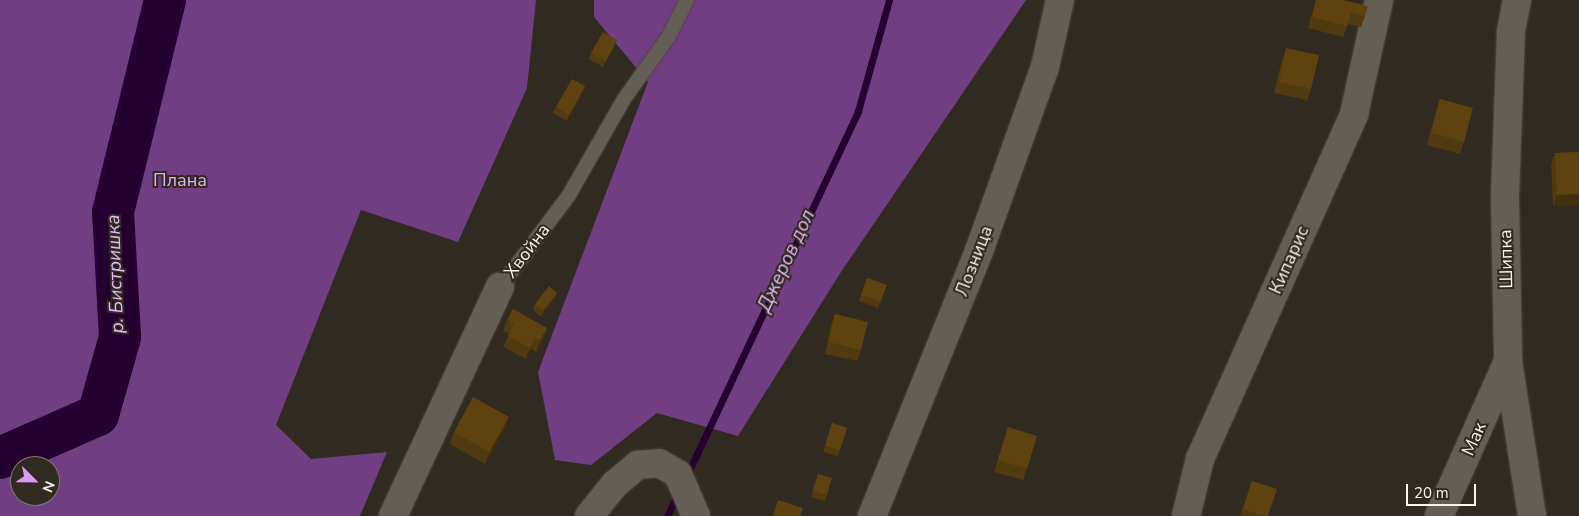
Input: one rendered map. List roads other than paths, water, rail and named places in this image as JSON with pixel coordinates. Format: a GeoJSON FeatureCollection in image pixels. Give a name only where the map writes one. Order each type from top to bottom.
{"type":"FeatureCollection","features":[{"type":"Feature","properties":{"kind":"street","name":"Лозница"},"geometry":{"type":"LineString","coordinates":[[872,516],[982,242],[1045,67],[1060,0]]}},
{"type":"Feature","properties":{"kind":"street","name":"Кипарис"},"geometry":{"type":"LineString","coordinates":[[1186,516],[1200,459],[1354,114],[1379,0]]}},
{"type":"Feature","properties":{"kind":"street","name":"Шипка"},"geometry":{"type":"LineString","coordinates":[[1517,0],[1511,32],[1505,198],[1508,361],[1532,516]]}},
{"type":"Feature","properties":{"kind":"street","name":"Хвойна"},"geometry":{"type":"LineString","coordinates":[[394,516],[500,287]]}},
{"type":"Feature","properties":{"kind":"street","name":"Мак"},"geometry":{"type":"LineString","coordinates":[[1439,516],[1508,361]]}},
{"type":"Feature","properties":{"kind":"street"},"geometry":{"type":"LineString","coordinates":[[589,516],[615,484],[638,465],[658,462],[678,474],[696,516]]}},
{"type":"Feature","properties":{"kind":"lane","name":"Хвойна"},"geometry":{"type":"LineString","coordinates":[[500,287],[569,195],[624,99],[669,36],[687,0]]}},
{"type":"Feature","properties":{"kind":"waterway","name":"р. Бистришка"},"geometry":{"type":"LineString","coordinates":[[0,458],[98,415],[120,337],[113,212],[165,0]]}},
{"type":"Feature","properties":{"kind":"waterway","name":"Джеров дол"},"geometry":{"type":"LineString","coordinates":[[687,475],[858,111],[889,0]]}},
{"type":"Feature","properties":{"kind":"waterway","name":"Джеров дол"},"geometry":{"type":"LineString","coordinates":[[667,516],[678,493]]}},
{"type":"Feature","properties":{"kind":"park label","name":"Плана"},"geometry":{"type":"Point","coordinates":[180,180]}}]}
